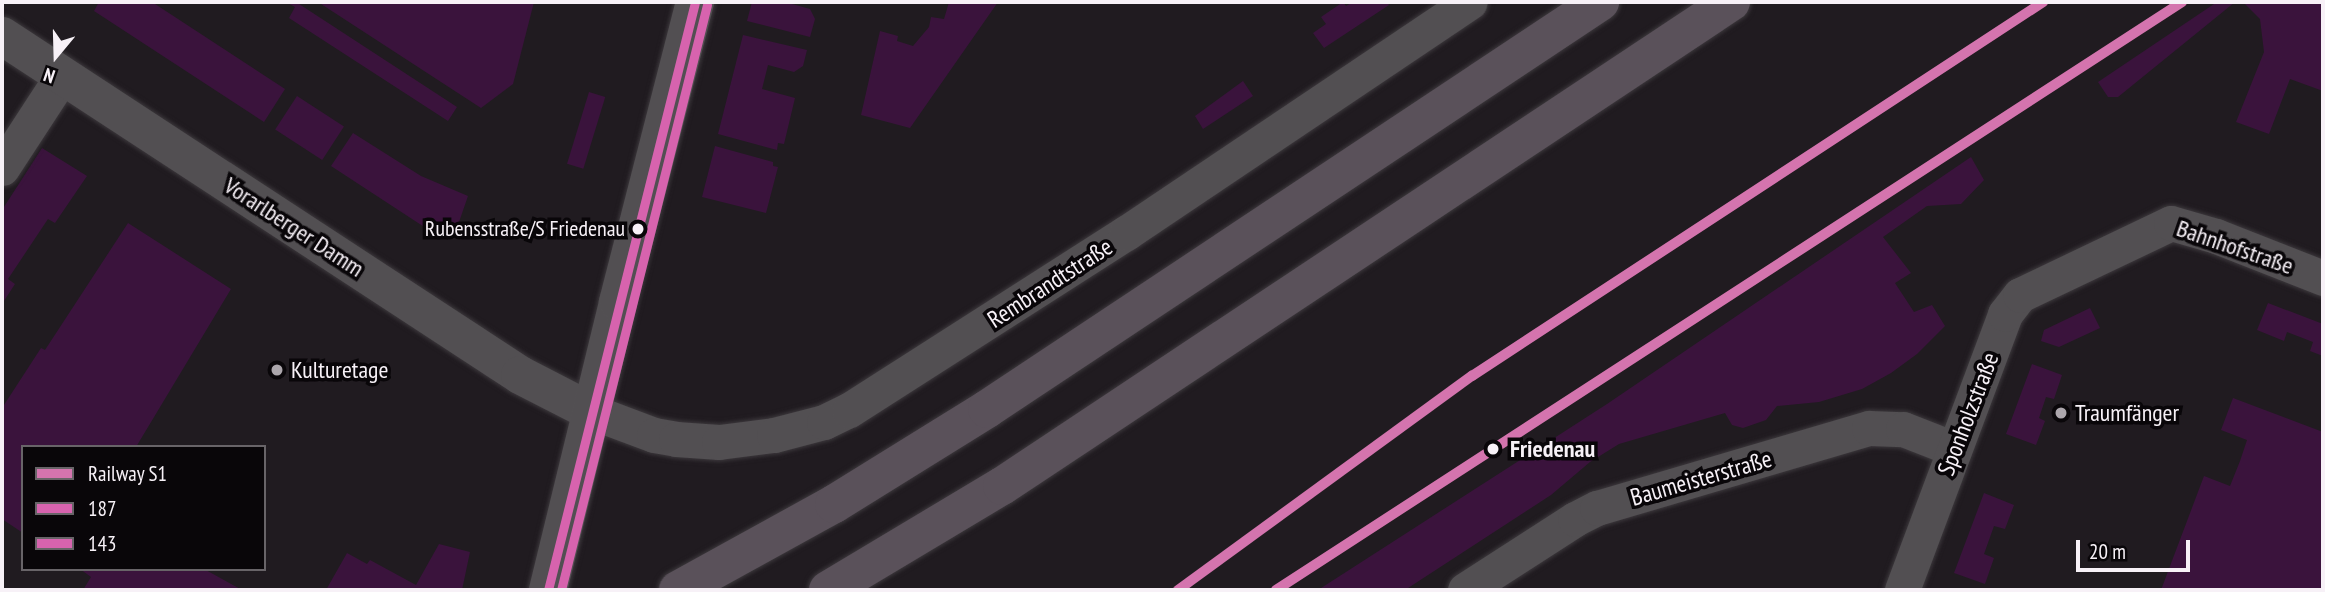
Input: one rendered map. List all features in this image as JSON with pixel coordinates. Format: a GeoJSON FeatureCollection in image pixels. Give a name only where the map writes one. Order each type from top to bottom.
{"type":"FeatureCollection","features":[{"type":"Feature","properties":{"kind":"highway"},"geometry":{"type":"LineString","coordinates":[[678,590],[834,504],[987,409],[1600,2]]}},
{"type":"Feature","properties":{"kind":"highway"},"geometry":{"type":"LineString","coordinates":[[828,590],[1002,486],[1731,2]]}},
{"type":"Feature","properties":{"kind":"street"},"geometry":{"type":"LineString","coordinates":[[548,590],[590,411],[695,2]]}},
{"type":"Feature","properties":{"kind":"street","name":"Rembrandtstraße"},"geometry":{"type":"LineString","coordinates":[[590,411],[654,435],[719,442],[774,435],[824,422],[849,410],[1137,226],[1470,2]]}},
{"type":"Feature","properties":{"kind":"street","name":"Vorarlberger Damm"},"geometry":{"type":"LineString","coordinates":[[2,36],[520,375],[590,411]]}},
{"type":"Feature","properties":{"kind":"street"},"geometry":{"type":"LineString","coordinates":[[2,168],[62,76]]}},
{"type":"Feature","properties":{"kind":"street","name":"Bahnhofstraße"},"geometry":{"type":"LineString","coordinates":[[2071,268],[2171,223],[2216,236],[2323,278]]}},
{"type":"Feature","properties":{"kind":"street","name":"Sponholzstraße"},"geometry":{"type":"LineString","coordinates":[[1902,590],[2010,304],[2020,295],[2071,268]]}},
{"type":"Feature","properties":{"kind":"street","name":"Baumeisterstraße"},"geometry":{"type":"LineString","coordinates":[[1465,590],[1575,519],[1597,508],[1869,428],[1903,429],[1954,449]]}},
{"type":"Feature","properties":{"kind":"shaded area"},"geometry":{"type":"Polygon","coordinates":[[[99,2],[152,2],[285,89],[264,122],[94,11],[99,2]]]}},
{"type":"Feature","properties":{"kind":"shaded area"},"geometry":{"type":"Polygon","coordinates":[[[286,2],[296,2],[457,107],[448,121],[289,18],[295,7],[286,2]]]}},
{"type":"Feature","properties":{"kind":"shaded area"},"geometry":{"type":"Polygon","coordinates":[[[318,2],[534,2],[513,84],[481,108],[318,2]]]}},
{"type":"Feature","properties":{"kind":"shaded area"},"geometry":{"type":"Polygon","coordinates":[[[752,2],[785,2],[810,9],[815,19],[810,37],[747,21],[752,2]]]}},
{"type":"Feature","properties":{"kind":"shaded area"},"geometry":{"type":"Polygon","coordinates":[[[949,2],[998,2],[910,128],[861,115],[880,31],[898,36],[897,41],[913,46],[929,27],[931,17],[944,19],[949,2]]]}},
{"type":"Feature","properties":{"kind":"shaded area"},"geometry":{"type":"Polygon","coordinates":[[[1343,2],[1346,6],[1353,2],[1387,2],[1389,5],[1324,48],[1313,33],[1326,24],[1321,17],[1343,2]]]}},
{"type":"Feature","properties":{"kind":"shaded area"},"geometry":{"type":"Polygon","coordinates":[[[2217,2],[2235,2],[2118,97],[2108,97],[2098,82],[2217,2]]]}},
{"type":"Feature","properties":{"kind":"shaded area"},"geometry":{"type":"Polygon","coordinates":[[[2243,2],[2323,2],[2323,91],[2290,79],[2269,134],[2236,122],[2264,52],[2260,19],[2243,2]]]}},
{"type":"Feature","properties":{"kind":"shaded area"},"geometry":{"type":"Polygon","coordinates":[[[743,35],[807,50],[803,66],[794,72],[768,65],[762,89],[795,98],[784,144],[778,143],[777,150],[718,134],[743,35]]]}},
{"type":"Feature","properties":{"kind":"shaded area"},"geometry":{"type":"Polygon","coordinates":[[[1243,81],[1253,96],[1203,129],[1195,116],[1243,81]]]}},
{"type":"Feature","properties":{"kind":"shaded area"},"geometry":{"type":"Polygon","coordinates":[[[589,92],[605,97],[583,169],[567,164],[589,92]]]}},
{"type":"Feature","properties":{"kind":"shaded area"},"geometry":{"type":"Polygon","coordinates":[[[297,96],[344,126],[322,160],[275,130],[297,96]]]}},
{"type":"Feature","properties":{"kind":"shaded area"},"geometry":{"type":"Polygon","coordinates":[[[353,133],[421,176],[468,196],[459,222],[451,229],[435,234],[331,166],[353,133]]]}},
{"type":"Feature","properties":{"kind":"shaded area"},"geometry":{"type":"Polygon","coordinates":[[[715,146],[773,162],[773,166],[778,167],[766,213],[702,197],[715,146]]]}},
{"type":"Feature","properties":{"kind":"shaded area"},"geometry":{"type":"Polygon","coordinates":[[[42,148],[87,176],[55,223],[48,219],[8,279],[15,284],[2,304],[2,210],[42,148]]]}},
{"type":"Feature","properties":{"kind":"shaded area"},"geometry":{"type":"Polygon","coordinates":[[[1971,157],[1984,180],[1961,204],[1927,206],[1883,237],[1911,273],[1895,283],[1914,312],[1932,305],[1945,326],[1917,354],[1891,373],[1862,389],[1819,402],[1777,406],[1766,420],[1743,428],[1732,425],[1725,413],[1619,444],[1590,462],[1551,495],[1405,590],[1318,590],[1607,404],[1971,157]]]}},
{"type":"Feature","properties":{"kind":"shaded area"},"geometry":{"type":"Polygon","coordinates":[[[128,223],[231,289],[137,445],[21,445],[21,532],[2,519],[2,408],[41,348],[45,350],[128,223]]]}},
{"type":"Feature","properties":{"kind":"shaded area"},"geometry":{"type":"Polygon","coordinates":[[[2268,303],[2323,324],[2323,356],[2310,351],[2313,342],[2287,332],[2284,341],[2257,330],[2268,303]]]}},
{"type":"Feature","properties":{"kind":"shaded area"},"geometry":{"type":"Polygon","coordinates":[[[2090,308],[2100,328],[2059,347],[2041,341],[2044,330],[2090,308]]]}},
{"type":"Feature","properties":{"kind":"shaded area"},"geometry":{"type":"Polygon","coordinates":[[[2032,364],[2062,375],[2054,399],[2046,397],[2039,418],[2045,421],[2036,445],[2006,434],[2032,364]]]}},
{"type":"Feature","properties":{"kind":"shaded area"},"geometry":{"type":"Polygon","coordinates":[[[2233,398],[2323,432],[2323,590],[2161,590],[2204,476],[2230,486],[2240,461],[2247,440],[2221,430],[2233,398]]]}},
{"type":"Feature","properties":{"kind":"shaded area"},"geometry":{"type":"Polygon","coordinates":[[[1984,493],[2014,505],[2005,529],[1994,526],[1984,554],[1994,558],[1985,584],[1954,573],[1984,493]]]}},
{"type":"Feature","properties":{"kind":"shaded area"},"geometry":{"type":"Polygon","coordinates":[[[439,544],[470,552],[462,590],[326,590],[347,553],[367,564],[370,560],[416,585],[439,544]]]}},
{"type":"Feature","properties":{"kind":"shaded area"},"geometry":{"type":"Polygon","coordinates":[[[83,571],[208,571],[242,590],[83,590],[91,577],[83,571]]]}},
{"type":"Feature","properties":{"kind":"rail line","name":"S1"},"geometry":{"type":"LineString","coordinates":[[1178,590],[1472,376],[2043,2]]}},
{"type":"Feature","properties":{"kind":"rail line","name":"S1"},"geometry":{"type":"LineString","coordinates":[[1276,590],[2182,2]]}},
{"type":"Feature","properties":{"kind":"transit line","name":"187"},"geometry":{"type":"LineString","coordinates":[[548,590],[695,2]]}},
{"type":"Feature","properties":{"kind":"transit line","name":"143"},"geometry":{"type":"LineString","coordinates":[[561,590],[707,5]]}},
{"type":"Feature","properties":{"kind":"place","name":"Rubensstraße/S Friedenau"},"geometry":{"type":"Point","coordinates":[638,229]}},
{"type":"Feature","properties":{"kind":"place","name":"Kulturetage"},"geometry":{"type":"Point","coordinates":[277,370]}},
{"type":"Feature","properties":{"kind":"place","name":"Traumfänger"},"geometry":{"type":"Point","coordinates":[2061,413]}},
{"type":"Feature","properties":{"kind":"place","name":"Friedenau"},"geometry":{"type":"Point","coordinates":[1493,449]}}]}
